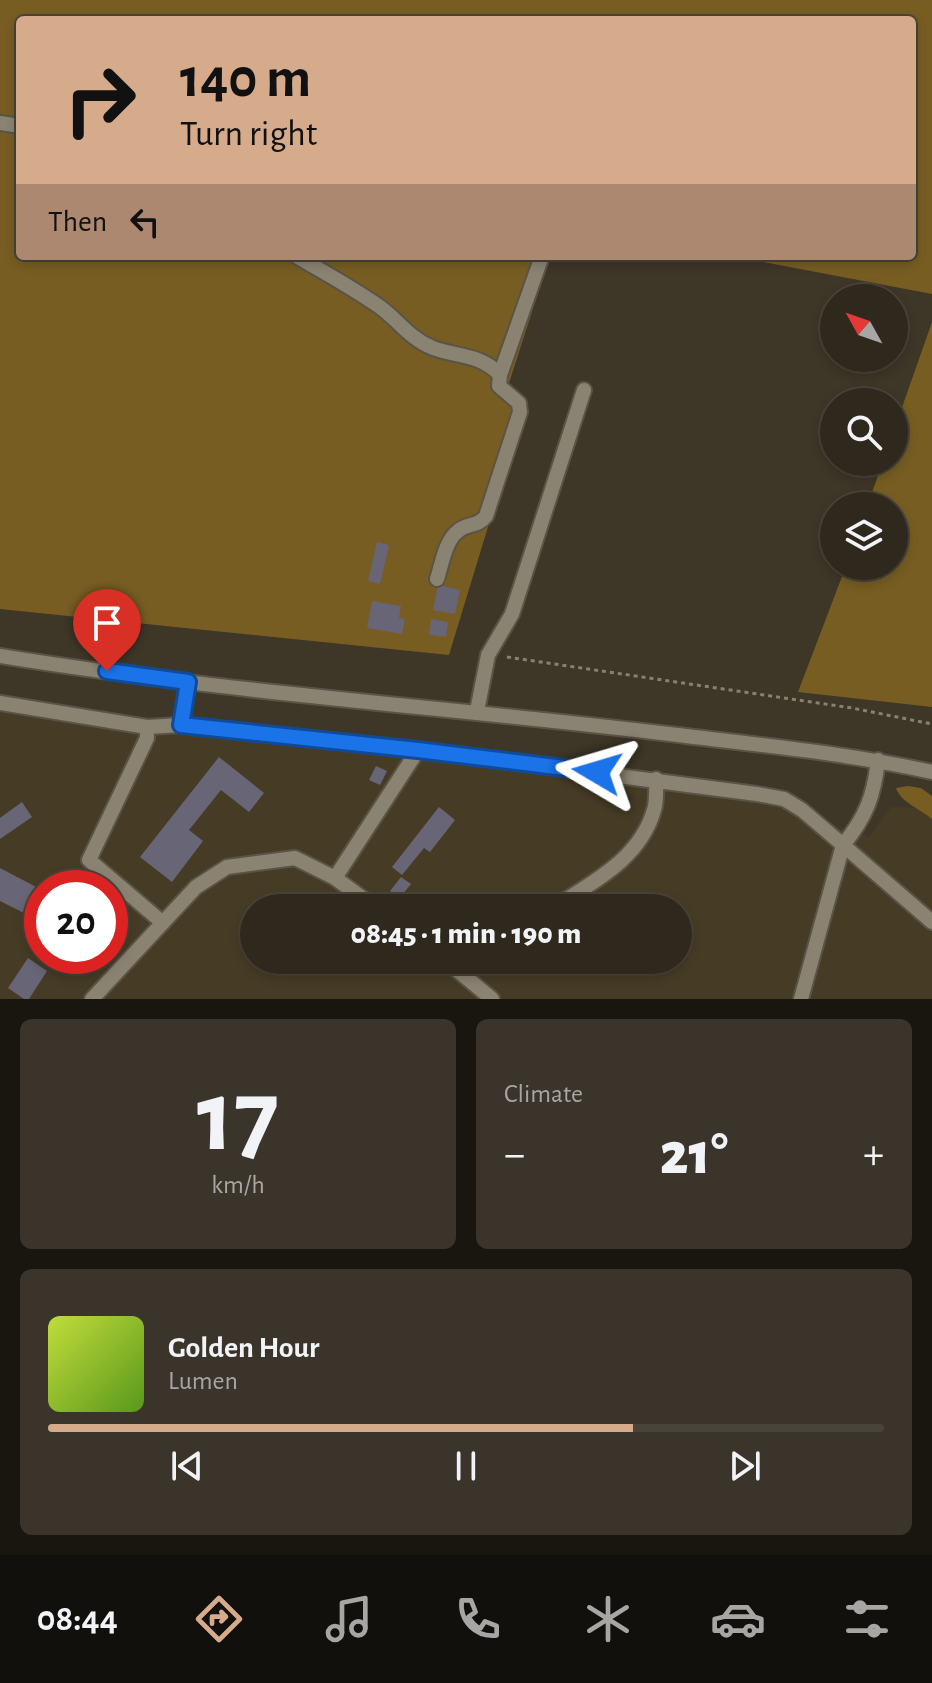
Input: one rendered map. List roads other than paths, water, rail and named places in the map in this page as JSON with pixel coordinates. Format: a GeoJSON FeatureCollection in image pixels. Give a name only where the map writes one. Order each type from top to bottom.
{"type":"FeatureCollection","features":[{"type":"Feature","properties":{"kind":"lane"},"geometry":{"type":"LineString","coordinates":[[303,260],[372,302],[413,338],[438,350],[484,360],[500,375]]}},
{"type":"Feature","properties":{"kind":"lane"},"geometry":{"type":"LineString","coordinates":[[437,579],[451,539],[458,531],[482,521],[486,516],[520,412],[519,403],[499,386],[500,375],[541,260]]}},
{"type":"Feature","properties":{"kind":"lane"},"geometry":{"type":"LineString","coordinates":[[477,711],[488,655],[512,614],[584,390]]}},
{"type":"Feature","properties":{"kind":"lane"},"geometry":{"type":"LineString","coordinates":[[0,656],[188,682],[477,711],[878,760],[932,772]]}},
{"type":"Feature","properties":{"kind":"lane"},"geometry":{"type":"LineString","coordinates":[[181,725],[188,682]]}},
{"type":"Feature","properties":{"kind":"lane"},"geometry":{"type":"LineString","coordinates":[[0,703],[147,727],[181,725],[418,750],[656,779],[784,799],[802,810],[932,922]]}},
{"type":"Feature","properties":{"kind":"lane"},"geometry":{"type":"LineString","coordinates":[[147,727],[147,738],[89,860],[163,923]]}},
{"type":"Feature","properties":{"kind":"lane"},"geometry":{"type":"LineString","coordinates":[[335,878],[418,750]]}},
{"type":"Feature","properties":{"kind":"lane"},"geometry":{"type":"LineString","coordinates":[[801,999],[843,845],[861,824],[875,789],[878,760]]}},
{"type":"Feature","properties":{"kind":"lane"},"geometry":{"type":"LineString","coordinates":[[574,894],[612,869],[636,847],[655,809],[656,779]]}},
{"type":"Feature","properties":{"kind":"lane"},"geometry":{"type":"LineString","coordinates":[[92,999],[196,887],[227,867],[295,858],[335,878],[357,894]]}},
{"type":"Feature","properties":{"kind":"lane"},"geometry":{"type":"LineString","coordinates":[[467,974],[492,999]]}}]}
